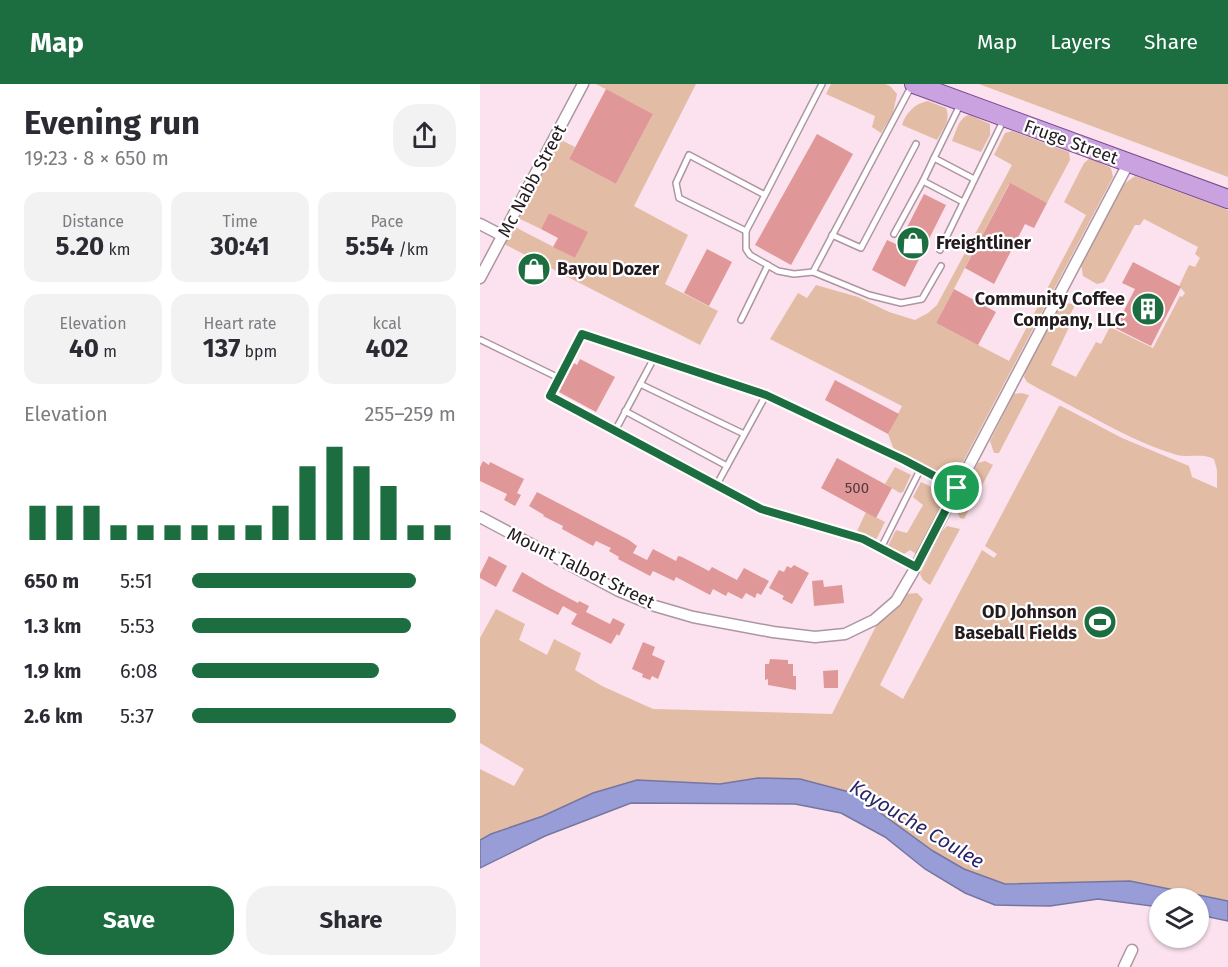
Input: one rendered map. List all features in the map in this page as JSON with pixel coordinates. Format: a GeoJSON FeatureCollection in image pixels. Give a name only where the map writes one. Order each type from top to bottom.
{"type":"FeatureCollection","features":[{"type":"Feature","properties":{"kind":"main road","name":"Fruge Street"},"geometry":{"type":"LineString","coordinates":[[913,84],[1228,199]]}},
{"type":"Feature","properties":{"kind":"street","name":"Mc Nabb Street"},"geometry":{"type":"LineString","coordinates":[[480,278],[583,84]]}},
{"type":"Feature","properties":{"kind":"street","name":"Mount Talbot Street"},"geometry":{"type":"LineString","coordinates":[[480,517],[620,591],[655,606],[704,619],[815,637],[845,634],[874,620],[896,601],[916,567],[1129,162]]}},
{"type":"Feature","properties":{"kind":"street"},"geometry":{"type":"LineString","coordinates":[[480,224],[502,236]]}},
{"type":"Feature","properties":{"kind":"street"},"geometry":{"type":"LineString","coordinates":[[1124,967],[1132,950]]}},
{"type":"Feature","properties":{"kind":"lane"},"geometry":{"type":"LineString","coordinates":[[822,84],[746,231],[746,249],[750,255],[778,271],[794,274],[813,272],[868,295],[902,303],[922,298],[941,266]]}},
{"type":"Feature","properties":{"kind":"lane"},"geometry":{"type":"LineString","coordinates":[[813,272],[913,84]]}},
{"type":"Feature","properties":{"kind":"lane"},"geometry":{"type":"LineString","coordinates":[[894,234],[962,102]]}},
{"type":"Feature","properties":{"kind":"lane"},"geometry":{"type":"LineString","coordinates":[[940,250],[1005,117]]}},
{"type":"Feature","properties":{"kind":"lane"},"geometry":{"type":"LineString","coordinates":[[832,235],[861,248],[915,144]]}},
{"type":"Feature","properties":{"kind":"lane"},"geometry":{"type":"LineString","coordinates":[[746,231],[679,198],[676,183],[689,155],[765,195]]}},
{"type":"Feature","properties":{"kind":"lane"},"geometry":{"type":"LineString","coordinates":[[934,158],[974,179]]}},
{"type":"Feature","properties":{"kind":"lane"},"geometry":{"type":"LineString","coordinates":[[923,181],[963,202]]}},
{"type":"Feature","properties":{"kind":"lane"},"geometry":{"type":"LineString","coordinates":[[741,320],[768,266]]}},
{"type":"Feature","properties":{"kind":"lane"},"geometry":{"type":"LineString","coordinates":[[916,567],[863,539],[761,509],[550,396],[582,334],[766,395],[921,468],[957,488]]}},
{"type":"Feature","properties":{"kind":"lane"},"geometry":{"type":"LineString","coordinates":[[481,340],[559,378]]}},
{"type":"Feature","properties":{"kind":"lane"},"geometry":{"type":"LineString","coordinates":[[615,431],[654,358]]}},
{"type":"Feature","properties":{"kind":"lane"},"geometry":{"type":"LineString","coordinates":[[640,384],[744,434]]}},
{"type":"Feature","properties":{"kind":"lane"},"geometry":{"type":"LineString","coordinates":[[716,486],[766,395]]}},
{"type":"Feature","properties":{"kind":"lane"},"geometry":{"type":"LineString","coordinates":[[625,411],[727,466]]}},
{"type":"Feature","properties":{"kind":"lane"},"geometry":{"type":"LineString","coordinates":[[881,548],[921,468]]}},
{"type":"Feature","properties":{"kind":"shaded area"},"geometry":{"type":"Polygon","coordinates":[[[596,84],[696,84],[634,206],[688,235],[665,284],[718,311],[700,345],[504,244],[513,226],[575,258],[587,232],[549,213],[541,229],[518,218],[559,139],[575,147],[569,159],[616,184],[653,114],[596,84]]]}},
{"type":"Feature","properties":{"kind":"shaded area"},"geometry":{"type":"Polygon","coordinates":[[[831,84],[885,84],[890,86],[897,94],[893,113],[881,133],[872,127],[875,116],[826,94],[831,84]]]}},
{"type":"Feature","properties":{"kind":"shaded area"},"geometry":{"type":"Polygon","coordinates":[[[979,84],[1228,84],[1228,177],[979,84]]]}},
{"type":"Feature","properties":{"kind":"shaded area"},"geometry":{"type":"Polygon","coordinates":[[[928,101],[946,108],[947,112],[946,124],[937,140],[902,125],[911,110],[928,101]]]}},
{"type":"Feature","properties":{"kind":"shaded area"},"geometry":{"type":"Polygon","coordinates":[[[970,115],[990,124],[990,135],[981,152],[952,141],[963,118],[970,115]]]}},
{"type":"Feature","properties":{"kind":"shaded area"},"geometry":{"type":"Polygon","coordinates":[[[1012,131],[1069,152],[1070,160],[1047,203],[1009,184],[936,323],[1009,361],[1086,215],[1064,202],[1084,163],[1090,158],[1111,168],[1113,177],[956,475],[951,473],[945,476],[894,450],[888,434],[902,406],[770,339],[798,293],[807,298],[816,285],[858,297],[889,312],[915,320],[928,313],[937,305],[1012,165],[994,155],[1005,133],[1012,131]]]}},
{"type":"Feature","properties":{"kind":"shaded area"},"geometry":{"type":"Polygon","coordinates":[[[1135,176],[1228,210],[1228,901],[1209,897],[1209,888],[1164,888],[1130,881],[1005,884],[964,869],[933,851],[853,793],[758,778],[720,784],[637,780],[593,793],[543,816],[480,840],[480,769],[514,786],[524,769],[480,743],[480,638],[496,609],[525,624],[519,640],[547,655],[554,639],[581,653],[575,670],[602,686],[653,709],[832,714],[876,626],[890,615],[907,594],[917,593],[923,599],[880,685],[903,699],[982,550],[994,558],[997,554],[985,546],[1059,406],[1122,438],[1189,466],[1192,477],[1217,488],[1217,470],[1214,459],[1205,456],[1177,455],[1143,442],[1041,390],[1027,382],[1024,377],[1055,313],[1063,305],[1075,305],[1070,315],[1073,319],[1051,365],[1076,377],[1096,342],[1101,344],[1110,327],[1153,348],[1180,296],[1182,297],[1185,293],[1179,286],[1189,265],[1195,267],[1200,258],[1195,254],[1198,247],[1144,219],[1140,225],[1135,225],[1104,282],[1097,284],[1083,276],[1081,264],[1124,184],[1135,176]]]}},
{"type":"Feature","properties":{"kind":"shaded area"},"geometry":{"type":"Polygon","coordinates":[[[1014,394],[1029,395],[999,453],[994,453],[990,441],[1014,394]]]}},
{"type":"Feature","properties":{"kind":"shaded area"},"geometry":{"type":"Polygon","coordinates":[[[985,461],[993,465],[964,519],[960,518],[955,507],[978,463],[985,461]]]}},
{"type":"Feature","properties":{"kind":"shaded area"},"geometry":{"type":"Polygon","coordinates":[[[895,467],[911,475],[903,492],[900,493],[885,484],[895,467]]]}},
{"type":"Feature","properties":{"kind":"shaded area"},"geometry":{"type":"Polygon","coordinates":[[[921,482],[940,491],[938,499],[944,502],[916,554],[910,550],[904,554],[888,546],[896,530],[907,533],[923,505],[913,497],[921,482]]]}},
{"type":"Feature","properties":{"kind":"shaded area"},"geometry":{"type":"Polygon","coordinates":[[[866,512],[885,522],[876,540],[857,531],[866,512]]]}},
{"type":"Feature","properties":{"kind":"shaded area"},"geometry":{"type":"Polygon","coordinates":[[[947,526],[960,529],[930,585],[923,580],[920,574],[942,531],[947,526]]]}},
{"type":"Feature","properties":{"kind":"water"},"geometry":{"type":"Polygon","coordinates":[[[758,778],[800,779],[853,793],[933,851],[964,869],[1005,884],[1130,881],[1164,888],[1149,888],[1149,906],[1098,899],[1050,906],[995,905],[965,893],[925,869],[885,837],[841,813],[795,804],[631,803],[545,836],[480,868],[480,840],[543,816],[593,793],[637,780],[720,784],[758,778]]]}},
{"type":"Feature","properties":{"kind":"water"},"geometry":{"type":"Polygon","coordinates":[[[1209,897],[1228,901],[1228,921],[1209,917],[1209,897]]]}},
{"type":"Feature","properties":{"kind":"building"},"geometry":{"type":"Polygon","coordinates":[[[606,89],[653,114],[616,184],[569,159],[606,89]]]}},
{"type":"Feature","properties":{"kind":"building"},"geometry":{"type":"Polygon","coordinates":[[[817,134],[853,154],[791,265],[755,245],[817,134]]]}},
{"type":"Feature","properties":{"kind":"building"},"geometry":{"type":"Polygon","coordinates":[[[1010,183],[1047,203],[1034,228],[1025,224],[994,284],[965,268],[1010,183]]]}},
{"type":"Feature","properties":{"kind":"building","name":"Freightliner"},"geometry":{"type":"Polygon","coordinates":[[[924,194],[946,205],[905,287],[872,270],[887,240],[898,245],[924,194]]]}},
{"type":"Feature","properties":{"kind":"building"},"geometry":{"type":"Polygon","coordinates":[[[549,213],[588,232],[575,258],[553,247],[558,238],[541,229],[549,213]]]}},
{"type":"Feature","properties":{"kind":"building"},"geometry":{"type":"Polygon","coordinates":[[[707,249],[732,262],[709,306],[684,293],[707,249]]]}},
{"type":"Feature","properties":{"kind":"building","name":"Bayou Dozer"},"geometry":{"type":"Polygon","coordinates":[[[525,255],[549,268],[542,282],[518,270],[525,255]]]}},
{"type":"Feature","properties":{"kind":"building","name":"Community Coffee Company, LLC"},"geometry":{"type":"Polygon","coordinates":[[[1133,262],[1181,287],[1151,346],[1115,328],[1135,289],[1122,283],[1133,262]]]}},
{"type":"Feature","properties":{"kind":"building"},"geometry":{"type":"Polygon","coordinates":[[[954,289],[996,312],[978,345],[936,323],[954,289]]]}},
{"type":"Feature","properties":{"kind":"building"},"geometry":{"type":"Polygon","coordinates":[[[580,359],[615,377],[596,412],[559,392],[574,363],[577,365],[580,359]]]}},
{"type":"Feature","properties":{"kind":"building"},"geometry":{"type":"Polygon","coordinates":[[[835,380],[899,414],[888,434],[825,400],[835,380]]]}},
{"type":"Feature","properties":{"kind":"building"},"geometry":{"type":"Polygon","coordinates":[[[837,458],[892,488],[876,518],[821,488],[837,458]]]}},
{"type":"Feature","properties":{"kind":"building"},"geometry":{"type":"Polygon","coordinates":[[[483,461],[489,465],[490,462],[524,479],[517,493],[521,495],[515,506],[504,500],[507,494],[480,481],[480,467],[483,461]]]}},
{"type":"Feature","properties":{"kind":"building"},"geometry":{"type":"Polygon","coordinates":[[[537,492],[629,540],[637,546],[633,553],[647,560],[653,549],[676,561],[678,556],[709,571],[712,567],[737,580],[744,568],[769,581],[761,595],[757,593],[755,598],[746,593],[742,599],[728,592],[726,596],[713,589],[710,595],[676,577],[674,581],[653,571],[650,576],[618,559],[619,557],[609,551],[611,548],[596,541],[593,546],[562,529],[563,526],[529,506],[537,492]]]}},
{"type":"Feature","properties":{"kind":"building"},"geometry":{"type":"Polygon","coordinates":[[[489,556],[507,566],[496,587],[480,578],[489,556]]]}},
{"type":"Feature","properties":{"kind":"building"},"geometry":{"type":"Polygon","coordinates":[[[794,565],[809,573],[792,604],[782,599],[784,596],[769,588],[779,570],[784,572],[787,566],[791,568],[794,565]]]}},
{"type":"Feature","properties":{"kind":"building"},"geometry":{"type":"Polygon","coordinates":[[[522,572],[578,603],[579,601],[589,606],[586,612],[610,624],[613,618],[625,624],[619,636],[617,634],[611,644],[571,624],[577,614],[563,606],[558,615],[512,591],[522,572]]]}},
{"type":"Feature","properties":{"kind":"building"},"geometry":{"type":"Polygon","coordinates":[[[823,580],[824,587],[842,585],[844,603],[814,606],[812,581],[823,580]]]}},
{"type":"Feature","properties":{"kind":"building"},"geometry":{"type":"Polygon","coordinates":[[[643,642],[655,647],[652,655],[665,661],[658,679],[652,676],[650,680],[642,677],[643,674],[632,669],[643,642]]]}},
{"type":"Feature","properties":{"kind":"building"},"geometry":{"type":"Polygon","coordinates":[[[770,659],[788,660],[788,664],[793,664],[796,690],[768,685],[768,679],[765,680],[765,664],[769,664],[770,659]]]}},
{"type":"Feature","properties":{"kind":"building"},"geometry":{"type":"Polygon","coordinates":[[[838,670],[838,688],[824,688],[823,671],[838,670]]]}},
{"type":"Feature","properties":{"kind":"place","name":"Freightliner"},"geometry":{"type":"Point","coordinates":[913,243]}},
{"type":"Feature","properties":{"kind":"place","name":"Bayou Dozer"},"geometry":{"type":"Point","coordinates":[534,269]}},
{"type":"Feature","properties":{"kind":"place","name":"Community Coffee Company, LLC"},"geometry":{"type":"Point","coordinates":[1148,309]}},
{"type":"Feature","properties":{"kind":"place","name":"OD Johnson Baseball Fields"},"geometry":{"type":"Point","coordinates":[1100,622]}},
{"type":"Feature","properties":{"kind":"route"},"geometry":{"type":"LineString","coordinates":[[582,334],[766,395],[904,460],[957,488],[916,567],[863,539],[761,509],[550,396],[582,334]]}},
{"type":"Feature","properties":{"kind":"water label","name":"Kayouche Coulee"},"geometry":{"type":"Point","coordinates":[917,824]}}]}
